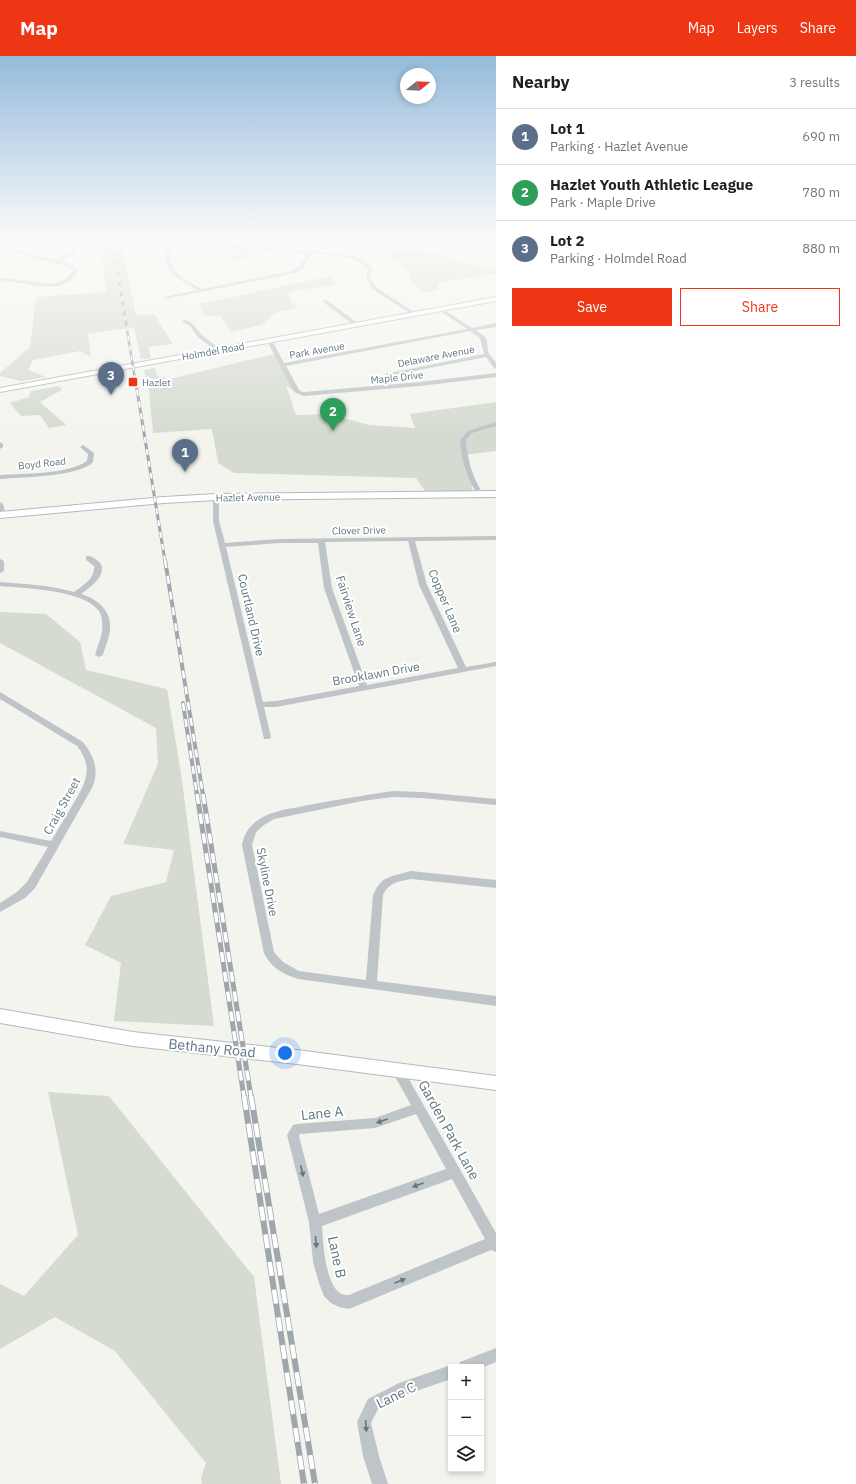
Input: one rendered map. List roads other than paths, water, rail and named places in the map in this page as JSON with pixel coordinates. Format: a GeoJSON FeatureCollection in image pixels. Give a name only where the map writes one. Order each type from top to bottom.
{"type":"FeatureCollection","features":[{"type":"Feature","properties":{"kind":"street"},"geometry":{"type":"LineString","coordinates":[[328,304],[356,325]]}},
{"type":"Feature","properties":{"kind":"street"},"geometry":{"type":"LineString","coordinates":[[399,304],[415,314]]}},
{"type":"Feature","properties":{"kind":"street","name":"Holmdel Road"},"geometry":{"type":"LineString","coordinates":[[0,390],[470,304]]}},
{"type":"Feature","properties":{"kind":"street"},"geometry":{"type":"LineString","coordinates":[[441,309],[484,339],[484,349],[496,367]]}},
{"type":"Feature","properties":{"kind":"street"},"geometry":{"type":"LineString","coordinates":[[185,321],[192,325],[200,336],[218,350]]}},
{"type":"Feature","properties":{"kind":"street","name":"Park Avenue"},"geometry":{"type":"LineString","coordinates":[[283,365],[496,325]]}},
{"type":"Feature","properties":{"kind":"street"},"geometry":{"type":"LineString","coordinates":[[270,341],[283,365]]}},
{"type":"Feature","properties":{"kind":"street","name":"Delaware Avenue"},"geometry":{"type":"LineString","coordinates":[[388,374],[487,355]]}},
{"type":"Feature","properties":{"kind":"street","name":"Maple Drive"},"geometry":{"type":"LineString","coordinates":[[283,365],[295,388],[300,393],[316,394],[496,375]]}},
{"type":"Feature","properties":{"kind":"street"},"geometry":{"type":"LineString","coordinates":[[480,494],[474,486],[466,458],[463,440],[470,432],[496,424]]}},
{"type":"Feature","properties":{"kind":"street","name":"Boyd Road"},"geometry":{"type":"LineString","coordinates":[[0,477],[65,471],[81,468],[90,462],[92,457],[91,453],[83,447]]}},
{"type":"Feature","properties":{"kind":"street","name":"Hazlet Avenue"},"geometry":{"type":"LineString","coordinates":[[2,515],[164,500],[216,497],[496,494]]}},
{"type":"Feature","properties":{"kind":"street","name":"Courtland Drive"},"geometry":{"type":"LineString","coordinates":[[216,497],[216,521],[267,737]]}},
{"type":"Feature","properties":{"kind":"street"},"geometry":{"type":"LineString","coordinates":[[0,504],[2,515]]}},
{"type":"Feature","properties":{"kind":"street","name":"Clover Drive"},"geometry":{"type":"LineString","coordinates":[[222,545],[279,541],[496,538]]}},
{"type":"Feature","properties":{"kind":"street","name":"Copper Lane"},"geometry":{"type":"LineString","coordinates":[[412,539],[423,585],[463,670]]}},
{"type":"Feature","properties":{"kind":"street","name":"Fairview Lane"},"geometry":{"type":"LineString","coordinates":[[321,540],[328,588],[364,688]]}},
{"type":"Feature","properties":{"kind":"street"},"geometry":{"type":"LineString","coordinates":[[76,594],[91,583],[98,573],[98,565],[89,558]]}},
{"type":"Feature","properties":{"kind":"street"},"geometry":{"type":"LineString","coordinates":[[0,561],[0,571]]}},
{"type":"Feature","properties":{"kind":"street"},"geometry":{"type":"LineString","coordinates":[[0,584],[76,594],[94,602],[104,613],[106,632],[99,655]]}},
{"type":"Feature","properties":{"kind":"street","name":"Brooklawn Drive"},"geometry":{"type":"LineString","coordinates":[[260,705],[276,704],[496,664]]}},
{"type":"Feature","properties":{"kind":"street","name":"Craig Street"},"geometry":{"type":"LineString","coordinates":[[0,695],[75,741],[87,753],[91,760],[92,772],[90,782],[28,889],[11,903],[0,908]]}},
{"type":"Feature","properties":{"kind":"street","name":"Skyline Drive"},"geometry":{"type":"LineString","coordinates":[[496,802],[422,795],[378,796],[276,815],[260,822],[249,834],[247,845],[267,948],[273,960],[282,968],[298,975],[496,1001]]}},
{"type":"Feature","properties":{"kind":"street"},"geometry":{"type":"LineString","coordinates":[[0,834],[53,845]]}},
{"type":"Feature","properties":{"kind":"street"},"geometry":{"type":"LineString","coordinates":[[371,985],[378,895],[385,884],[391,879],[411,875],[496,884]]}},
{"type":"Feature","properties":{"kind":"street","name":"Bethany Road"},"geometry":{"type":"LineString","coordinates":[[0,1016],[133,1039],[297,1057],[496,1083]]}},
{"type":"Feature","properties":{"kind":"street","name":"Garden Park Lane"},"geometry":{"type":"LineString","coordinates":[[398,1071],[495,1244]]}},
{"type":"Feature","properties":{"kind":"street","name":"Lane A"},"geometry":{"type":"LineString","coordinates":[[314,1222],[293,1135],[298,1129],[375,1123],[419,1108]]}},
{"type":"Feature","properties":{"kind":"street"},"geometry":{"type":"LineString","coordinates":[[314,1222],[454,1172]]}},
{"type":"Feature","properties":{"kind":"street","name":"Lane B"},"geometry":{"type":"LineString","coordinates":[[314,1222],[317,1254],[326,1286],[334,1297],[342,1301],[349,1302],[495,1244]]}},
{"type":"Feature","properties":{"kind":"street"},"geometry":{"type":"LineString","coordinates":[[473,1364],[496,1355]]}},
{"type":"Feature","properties":{"kind":"street","name":"Lane C"},"geometry":{"type":"LineString","coordinates":[[380,1484],[364,1422],[373,1404],[400,1390],[448,1373]]}},
{"type":"Feature","properties":{"kind":"railway"},"geometry":{"type":"LineString","coordinates":[[123,304],[135,379]]}},
{"type":"Feature","properties":{"kind":"railway"},"geometry":{"type":"LineString","coordinates":[[135,378],[165,561]]}},
{"type":"Feature","properties":{"kind":"railway"},"geometry":{"type":"LineString","coordinates":[[165,560],[203,795]]}},
{"type":"Feature","properties":{"kind":"railway"},"geometry":{"type":"LineString","coordinates":[[183,703],[197,795]]}},
{"type":"Feature","properties":{"kind":"railway"},"geometry":{"type":"LineString","coordinates":[[197,794],[244,1097]]}},
{"type":"Feature","properties":{"kind":"railway"},"geometry":{"type":"LineString","coordinates":[[203,794],[251,1097]]}},
{"type":"Feature","properties":{"kind":"railway"},"geometry":{"type":"LineString","coordinates":[[244,1096],[304,1484]]}},
{"type":"Feature","properties":{"kind":"railway"},"geometry":{"type":"LineString","coordinates":[[251,1096],[315,1484]]}},
{"type":"Feature","properties":{"kind":"place","name":"Hazlet"},"geometry":{"type":"Point","coordinates":[133,382]}},
{"type":"Feature","properties":{"kind":"place","name":"Lot 2"},"geometry":{"type":"Point","coordinates":[111,395]}},
{"type":"Feature","properties":{"kind":"place","name":"Hazlet Youth Athletic League"},"geometry":{"type":"Point","coordinates":[333,431]}},
{"type":"Feature","properties":{"kind":"place","name":"Lot 1"},"geometry":{"type":"Point","coordinates":[185,472]}}]}
